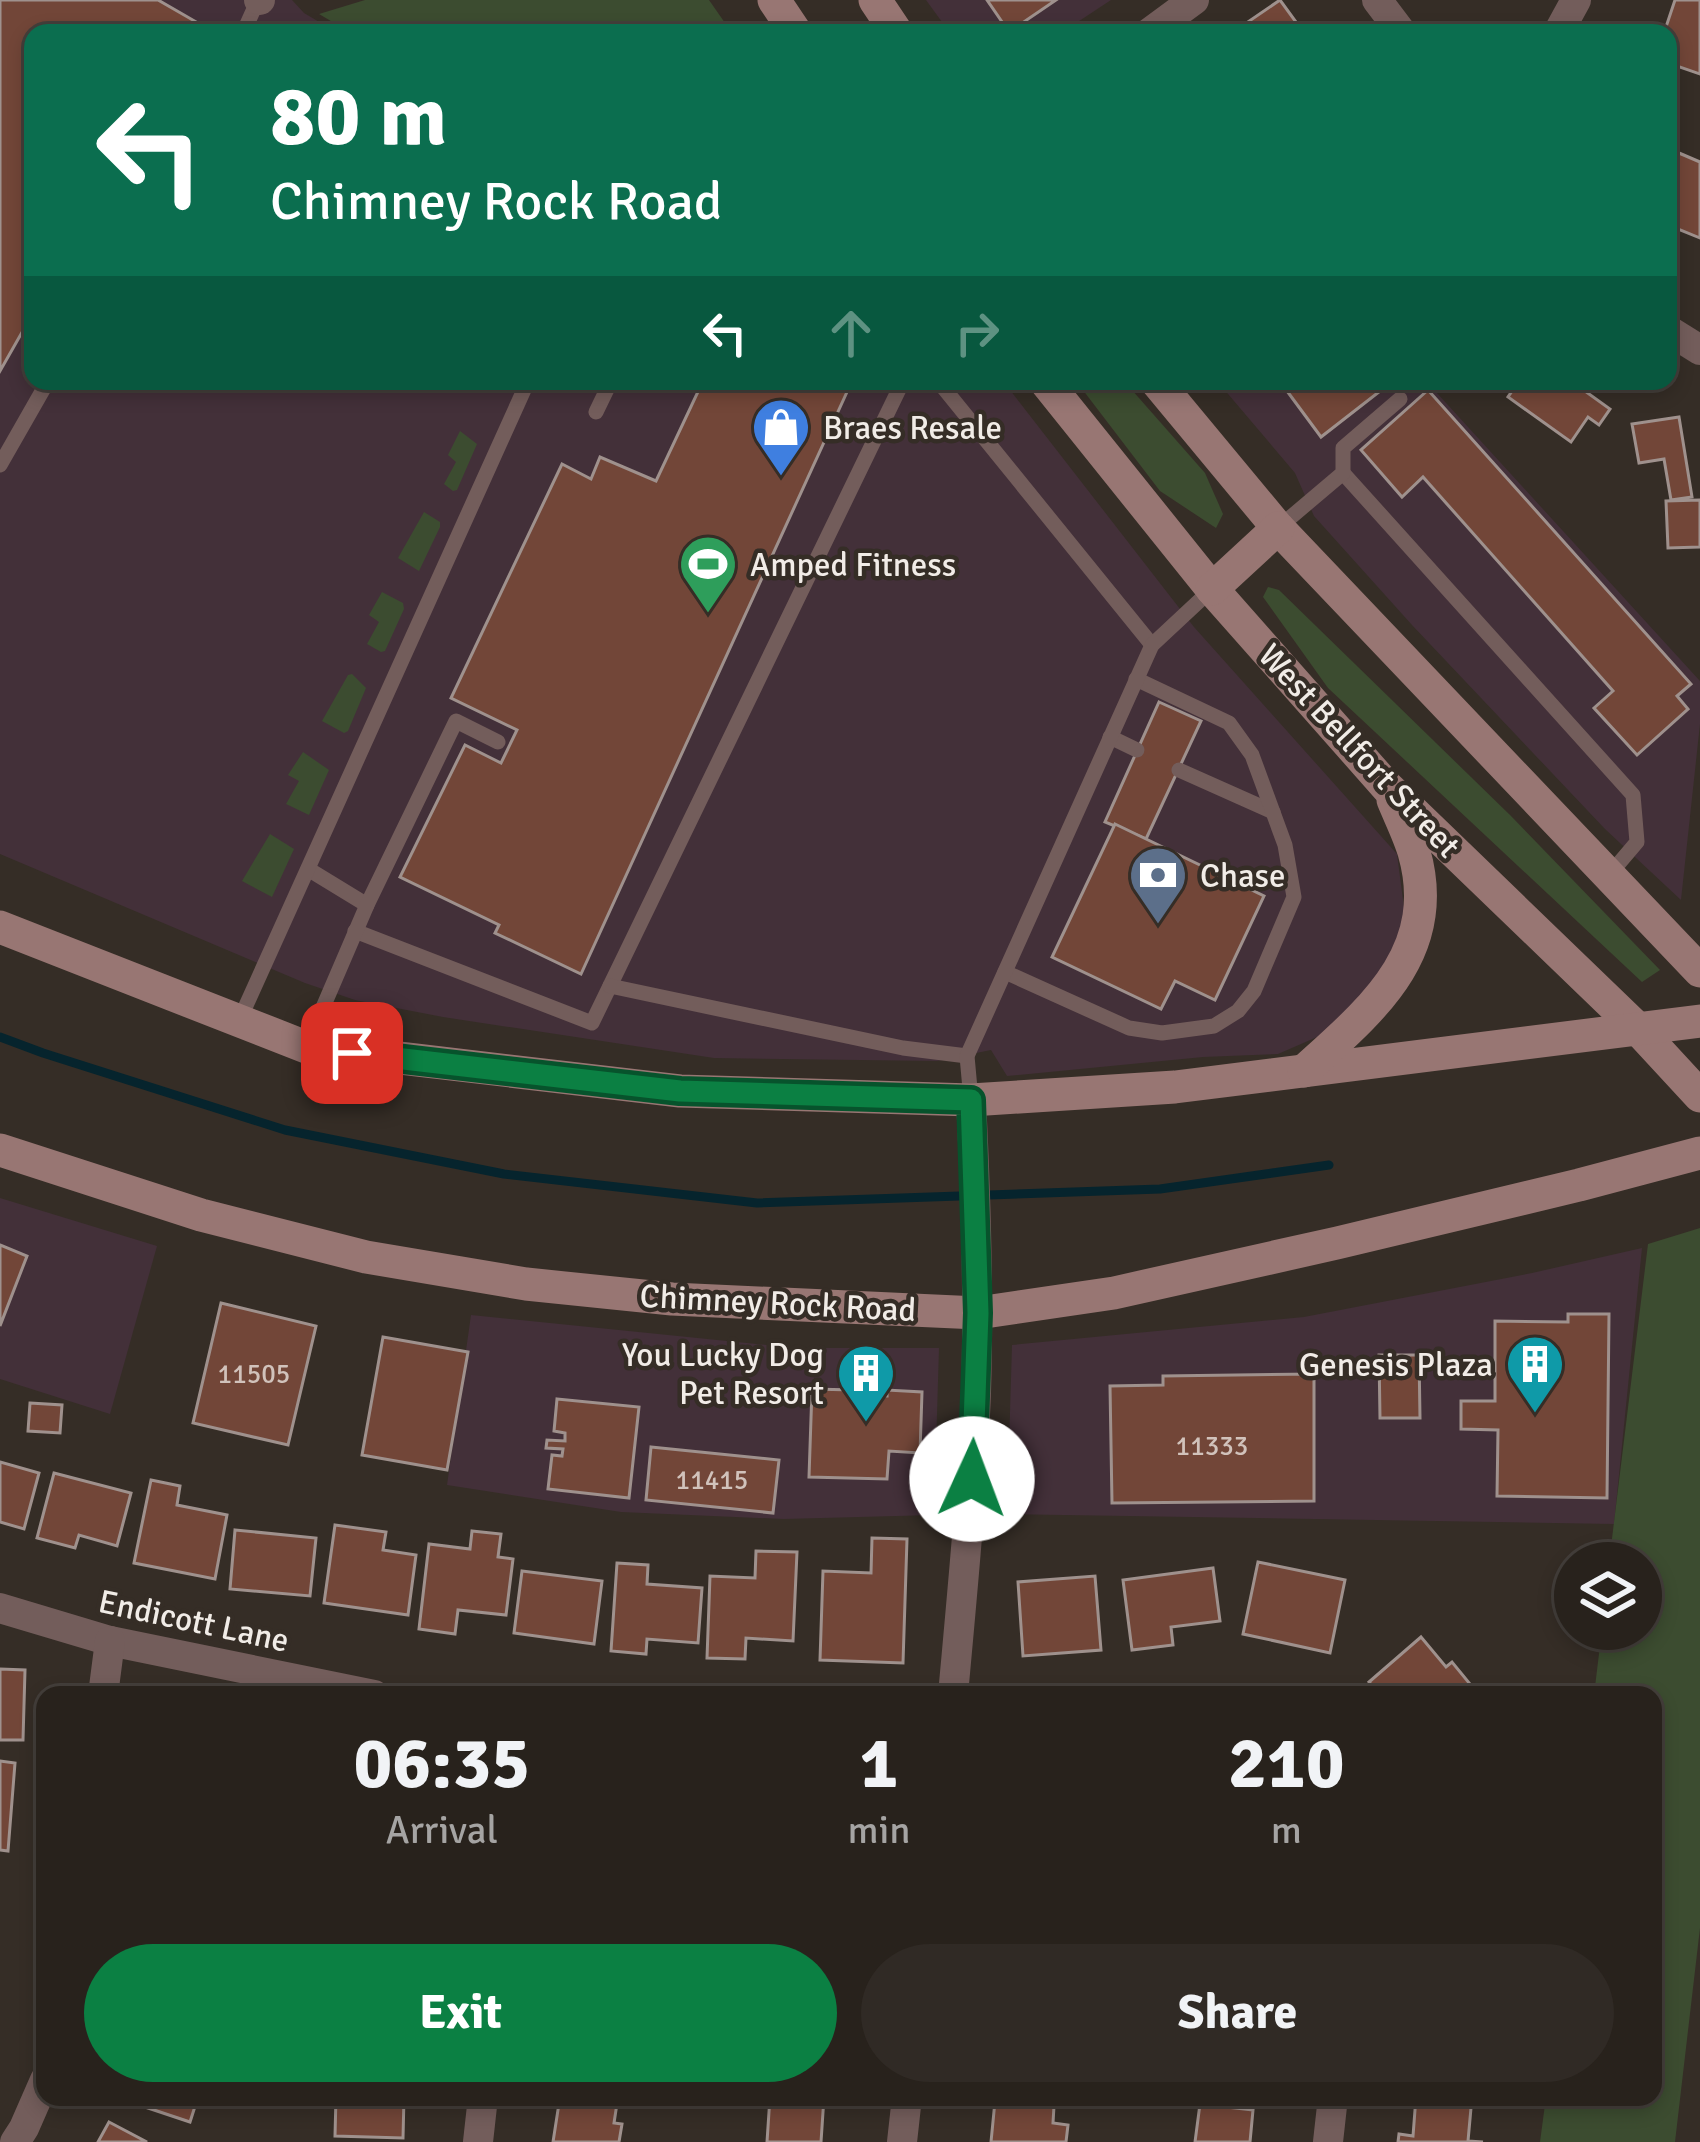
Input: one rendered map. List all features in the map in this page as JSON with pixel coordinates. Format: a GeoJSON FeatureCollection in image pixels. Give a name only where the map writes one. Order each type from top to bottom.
{"type":"FeatureCollection","features":[{"type":"Feature","properties":{"kind":"main road","name":"West Bellfort Street"},"geometry":{"type":"LineString","coordinates":[[1052,390],[1212,589],[1388,788],[1639,1030],[1700,1096]]}},
{"type":"Feature","properties":{"kind":"main road"},"geometry":{"type":"LineString","coordinates":[[1163,390],[1278,528],[1700,971]]}},
{"type":"Feature","properties":{"kind":"main road"},"geometry":{"type":"LineString","coordinates":[[1212,589],[1278,528]]}},
{"type":"Feature","properties":{"kind":"main road"},"geometry":{"type":"LineString","coordinates":[[1304,1071],[1364,1016],[1409,958],[1421,906],[1419,885],[1415,854],[1388,788]]}},
{"type":"Feature","properties":{"kind":"main road"},"geometry":{"type":"LineString","coordinates":[[0,927],[306,1047],[680,1091],[971,1100],[1175,1087],[1700,1021]]}},
{"type":"Feature","properties":{"kind":"main road","name":"Chimney Rock Road"},"geometry":{"type":"LineString","coordinates":[[0,1150],[201,1215],[366,1257],[503,1280],[672,1299],[978,1313],[1114,1293],[1700,1153]]}},
{"type":"Feature","properties":{"kind":"street"},"geometry":{"type":"LineString","coordinates":[[1161,24],[1194,0]]}},
{"type":"Feature","properties":{"kind":"street"},"geometry":{"type":"LineString","coordinates":[[1377,0],[1395,24]]}},
{"type":"Feature","properties":{"kind":"street"},"geometry":{"type":"LineString","coordinates":[[954,1686],[972,1479],[978,1313],[971,1100]]}},
{"type":"Feature","properties":{"kind":"street","name":"Endicott Lane"},"geometry":{"type":"LineString","coordinates":[[0,1608],[110,1641],[330,1686]]}},
{"type":"Feature","properties":{"kind":"street"},"geometry":{"type":"LineString","coordinates":[[104,1686],[110,1641]]}},
{"type":"Feature","properties":{"kind":"street"},"geometry":{"type":"LineString","coordinates":[[15,2142],[36,2101]]}},
{"type":"Feature","properties":{"kind":"street"},"geometry":{"type":"LineString","coordinates":[[478,2142],[482,2106]]}},
{"type":"Feature","properties":{"kind":"street"},"geometry":{"type":"LineString","coordinates":[[902,2142],[906,2106]]}},
{"type":"Feature","properties":{"kind":"street"},"geometry":{"type":"LineString","coordinates":[[1328,2142],[1333,2106]]}},
{"type":"Feature","properties":{"kind":"lane"},"geometry":{"type":"LineString","coordinates":[[0,465],[43,390]]}},
{"type":"Feature","properties":{"kind":"lane"},"geometry":{"type":"LineString","coordinates":[[239,1021],[524,390]]}},
{"type":"Feature","properties":{"kind":"lane"},"geometry":{"type":"LineString","coordinates":[[596,412],[607,390]]}},
{"type":"Feature","properties":{"kind":"lane"},"geometry":{"type":"LineString","coordinates":[[356,931],[592,1023],[899,390]]}},
{"type":"Feature","properties":{"kind":"lane"},"geometry":{"type":"LineString","coordinates":[[945,390],[1152,645]]}},
{"type":"Feature","properties":{"kind":"lane"},"geometry":{"type":"LineString","coordinates":[[1400,399],[1343,448],[1343,473],[1633,795],[1637,842],[1609,875]]}},
{"type":"Feature","properties":{"kind":"lane"},"geometry":{"type":"LineString","coordinates":[[1278,528],[1343,473]]}},
{"type":"Feature","properties":{"kind":"lane"},"geometry":{"type":"LineString","coordinates":[[971,1100],[967,1056],[1152,645],[1212,589]]}},
{"type":"Feature","properties":{"kind":"lane"},"geometry":{"type":"LineString","coordinates":[[1005,971],[1129,1028],[1162,1033],[1214,1026],[1238,1011],[1254,991],[1294,898],[1285,845],[1252,755],[1229,723],[1136,679]]}},
{"type":"Feature","properties":{"kind":"lane"},"geometry":{"type":"LineString","coordinates":[[306,1047],[367,905],[456,721],[498,742]]}},
{"type":"Feature","properties":{"kind":"lane"},"geometry":{"type":"LineString","coordinates":[[1110,737],[1137,750]]}},
{"type":"Feature","properties":{"kind":"lane"},"geometry":{"type":"LineString","coordinates":[[1179,770],[1273,812]]}},
{"type":"Feature","properties":{"kind":"lane"},"geometry":{"type":"LineString","coordinates":[[308,869],[367,905]]}},
{"type":"Feature","properties":{"kind":"lane"},"geometry":{"type":"LineString","coordinates":[[610,986],[903,1048],[967,1056]]}},
{"type":"Feature","properties":{"kind":"shaded area"},"geometry":{"type":"Polygon","coordinates":[[[0,0],[292,0],[323,24],[24,24],[24,390],[1010,390],[1194,627],[1397,854],[1405,915],[1386,968],[1324,1034],[1278,1054],[1007,1076],[991,1050],[937,1061],[714,1058],[355,1000],[0,854],[0,0]]]}},
{"type":"Feature","properties":{"kind":"shaded area"},"geometry":{"type":"Polygon","coordinates":[[[926,0],[1111,0],[1075,24],[943,24],[926,0]]]}},
{"type":"Feature","properties":{"kind":"shaded area"},"geometry":{"type":"Polygon","coordinates":[[[1225,390],[1434,390],[1700,681],[1700,724],[1681,900],[1605,829],[1412,625],[1314,516],[1295,473],[1225,390]]]}},
{"type":"Feature","properties":{"kind":"shaded area"},"geometry":{"type":"Polygon","coordinates":[[[0,1198],[157,1246],[110,1414],[0,1379],[0,1198]]]}},
{"type":"Feature","properties":{"kind":"shaded area"},"geometry":{"type":"Polygon","coordinates":[[[1642,1248],[1614,1524],[1007,1514],[1012,1345],[1304,1317],[1642,1248]]]}},
{"type":"Feature","properties":{"kind":"shaded area"},"geometry":{"type":"Polygon","coordinates":[[[471,1315],[796,1348],[939,1348],[934,1515],[784,1519],[621,1512],[447,1485],[471,1315]]]}},
{"type":"Feature","properties":{"kind":"green space"},"geometry":{"type":"Polygon","coordinates":[[[365,0],[709,0],[726,24],[336,24],[319,14],[365,0]]]}},
{"type":"Feature","properties":{"kind":"green space"},"geometry":{"type":"Polygon","coordinates":[[[1083,390],[1132,390],[1205,473],[1223,514],[1216,528],[1160,491],[1083,390]]]}},
{"type":"Feature","properties":{"kind":"green space"},"geometry":{"type":"Polygon","coordinates":[[[460,431],[477,444],[453,491],[444,484],[456,462],[448,455],[460,431]]]}},
{"type":"Feature","properties":{"kind":"green space"},"geometry":{"type":"Polygon","coordinates":[[[424,512],[440,522],[440,527],[419,571],[398,558],[424,512]]]}},
{"type":"Feature","properties":{"kind":"green space"},"geometry":{"type":"Polygon","coordinates":[[[1268,587],[1279,590],[1511,816],[1660,970],[1642,982],[1328,688],[1263,597],[1268,587]]]}},
{"type":"Feature","properties":{"kind":"green space"},"geometry":{"type":"Polygon","coordinates":[[[382,592],[403,603],[404,609],[381,652],[367,644],[379,622],[369,615],[382,592]]]}},
{"type":"Feature","properties":{"kind":"green space"},"geometry":{"type":"Polygon","coordinates":[[[352,674],[366,688],[344,733],[322,721],[352,674]]]}},
{"type":"Feature","properties":{"kind":"green space"},"geometry":{"type":"Polygon","coordinates":[[[303,752],[329,770],[309,815],[286,804],[299,781],[288,775],[303,752]]]}},
{"type":"Feature","properties":{"kind":"green space"},"geometry":{"type":"Polygon","coordinates":[[[270,834],[294,849],[272,897],[242,881],[270,834]]]}},
{"type":"Feature","properties":{"kind":"green space"},"geometry":{"type":"Polygon","coordinates":[[[1700,1228],[1700,1928],[1675,2142],[1540,2142],[1545,2106],[1662,2106],[1662,1686],[1595,1686],[1599,1650],[1662,1650],[1662,1542],[1612,1542],[1648,1244],[1700,1228]]]}},
{"type":"Feature","properties":{"kind":"building"},"geometry":{"type":"Polygon","coordinates":[[[0,0],[158,0],[198,24],[24,24],[24,329],[0,371],[0,0]]]}},
{"type":"Feature","properties":{"kind":"building"},"geometry":{"type":"Polygon","coordinates":[[[987,0],[1056,0],[1021,24],[1004,24],[987,0]]]}},
{"type":"Feature","properties":{"kind":"building"},"geometry":{"type":"Polygon","coordinates":[[[1280,0],[1297,24],[1245,24],[1280,0]]]}},
{"type":"Feature","properties":{"kind":"building"},"geometry":{"type":"Polygon","coordinates":[[[1675,0],[1700,0],[1700,74],[1677,66],[1677,24],[1667,24],[1675,0]]]}},
{"type":"Feature","properties":{"kind":"building"},"geometry":{"type":"Polygon","coordinates":[[[1679,153],[1700,162],[1700,238],[1677,229],[1679,153]]]}},
{"type":"Feature","properties":{"kind":"building"},"geometry":{"type":"Polygon","coordinates":[[[699,390],[848,390],[581,974],[495,933],[499,925],[400,877],[465,745],[501,763],[517,730],[451,698],[562,464],[591,479],[600,457],[656,481],[699,390]]]}},
{"type":"Feature","properties":{"kind":"building"},"geometry":{"type":"Polygon","coordinates":[[[1288,390],[1381,390],[1321,437],[1288,390]]]}},
{"type":"Feature","properties":{"kind":"building"},"geometry":{"type":"Polygon","coordinates":[[[1428,390],[1691,684],[1677,696],[1688,709],[1637,755],[1594,708],[1613,691],[1423,477],[1402,497],[1361,450],[1428,390]]]}},
{"type":"Feature","properties":{"kind":"building"},"geometry":{"type":"Polygon","coordinates":[[[1513,390],[1584,390],[1610,409],[1599,425],[1588,417],[1571,442],[1508,397],[1513,390]]]}},
{"type":"Feature","properties":{"kind":"building"},"geometry":{"type":"Polygon","coordinates":[[[1679,417],[1692,497],[1671,500],[1664,459],[1639,463],[1632,424],[1679,417]]]}},
{"type":"Feature","properties":{"kind":"building"},"geometry":{"type":"Polygon","coordinates":[[[1700,500],[1700,547],[1668,548],[1666,501],[1700,500]]]}},
{"type":"Feature","properties":{"kind":"building"},"geometry":{"type":"Polygon","coordinates":[[[1159,702],[1201,721],[1146,839],[1105,822],[1159,702]]]}},
{"type":"Feature","properties":{"kind":"building","name":"Chase"},"geometry":{"type":"Polygon","coordinates":[[[1115,824],[1264,896],[1215,1000],[1175,981],[1161,1009],[1052,957],[1115,824]]]}},
{"type":"Feature","properties":{"kind":"building"},"geometry":{"type":"Polygon","coordinates":[[[0,1245],[27,1256],[0,1326],[0,1245]]]}},
{"type":"Feature","properties":{"kind":"building"},"geometry":{"type":"Polygon","coordinates":[[[221,1303],[316,1326],[288,1445],[193,1423],[221,1303]]]}},
{"type":"Feature","properties":{"kind":"building","name":"Genesis Plaza"},"geometry":{"type":"Polygon","coordinates":[[[1568,1314],[1609,1314],[1607,1498],[1497,1496],[1498,1430],[1461,1429],[1461,1401],[1495,1401],[1495,1321],[1568,1322],[1568,1314]]]}},
{"type":"Feature","properties":{"kind":"building"},"geometry":{"type":"Polygon","coordinates":[[[383,1337],[468,1352],[447,1470],[362,1455],[383,1337]]]}},
{"type":"Feature","properties":{"kind":"building"},"geometry":{"type":"Polygon","coordinates":[[[1379,1355],[1419,1355],[1420,1418],[1380,1418],[1379,1355]]]}},
{"type":"Feature","properties":{"kind":"building"},"geometry":{"type":"Polygon","coordinates":[[[1314,1374],[1314,1501],[1112,1503],[1110,1386],[1163,1385],[1163,1376],[1314,1374]]]}},
{"type":"Feature","properties":{"kind":"building","name":"You Lucky Dog Pet Resort"},"geometry":{"type":"Polygon","coordinates":[[[812,1389],[887,1396],[887,1390],[922,1392],[920,1453],[889,1451],[887,1479],[809,1477],[812,1389]]]}},
{"type":"Feature","properties":{"kind":"building"},"geometry":{"type":"Polygon","coordinates":[[[557,1399],[639,1407],[629,1498],[548,1489],[552,1455],[562,1456],[563,1449],[546,1448],[547,1440],[565,1441],[565,1433],[554,1431],[557,1399]]]}},
{"type":"Feature","properties":{"kind":"building"},"geometry":{"type":"Polygon","coordinates":[[[30,1403],[62,1405],[60,1433],[28,1431],[30,1403]]]}},
{"type":"Feature","properties":{"kind":"building"},"geometry":{"type":"Polygon","coordinates":[[[651,1447],[779,1460],[773,1513],[646,1500],[651,1447]]]}},
{"type":"Feature","properties":{"kind":"building"},"geometry":{"type":"Polygon","coordinates":[[[0,1462],[39,1473],[24,1529],[0,1522],[0,1462]]]}},
{"type":"Feature","properties":{"kind":"building"},"geometry":{"type":"Polygon","coordinates":[[[54,1473],[131,1493],[117,1546],[79,1535],[75,1548],[37,1538],[54,1473]]]}},
{"type":"Feature","properties":{"kind":"building"},"geometry":{"type":"Polygon","coordinates":[[[151,1480],[180,1486],[177,1505],[227,1515],[215,1579],[134,1563],[151,1480]]]}},
{"type":"Feature","properties":{"kind":"building"},"geometry":{"type":"Polygon","coordinates":[[[335,1525],[386,1532],[383,1550],[416,1555],[408,1615],[324,1603],[335,1525]]]}},
{"type":"Feature","properties":{"kind":"building"},"geometry":{"type":"Polygon","coordinates":[[[235,1530],[316,1538],[310,1596],[230,1589],[235,1530]]]}},
{"type":"Feature","properties":{"kind":"building"},"geometry":{"type":"Polygon","coordinates":[[[472,1531],[501,1534],[498,1557],[513,1559],[506,1615],[458,1610],[455,1634],[419,1629],[429,1544],[470,1549],[472,1531]]]}},
{"type":"Feature","properties":{"kind":"building"},"geometry":{"type":"Polygon","coordinates":[[[872,1538],[907,1539],[903,1663],[820,1660],[823,1571],[871,1573],[872,1538]]]}},
{"type":"Feature","properties":{"kind":"building"},"geometry":{"type":"Polygon","coordinates":[[[756,1551],[797,1552],[793,1641],[746,1638],[745,1659],[707,1658],[710,1576],[755,1578],[756,1551]]]}},
{"type":"Feature","properties":{"kind":"building"},"geometry":{"type":"Polygon","coordinates":[[[1258,1562],[1345,1580],[1330,1653],[1243,1634],[1258,1562]]]}},
{"type":"Feature","properties":{"kind":"building"},"geometry":{"type":"Polygon","coordinates":[[[617,1563],[648,1565],[647,1584],[702,1588],[698,1643],[647,1639],[646,1654],[611,1651],[617,1563]]]}},
{"type":"Feature","properties":{"kind":"building"},"geometry":{"type":"Polygon","coordinates":[[[1213,1568],[1220,1621],[1171,1627],[1173,1645],[1132,1650],[1123,1580],[1213,1568]]]}},
{"type":"Feature","properties":{"kind":"building"},"geometry":{"type":"Polygon","coordinates":[[[522,1571],[602,1581],[594,1644],[514,1633],[522,1571]]]}},
{"type":"Feature","properties":{"kind":"building"},"geometry":{"type":"Polygon","coordinates":[[[1095,1576],[1101,1650],[1023,1656],[1018,1582],[1095,1576]]]}},
{"type":"Feature","properties":{"kind":"building"},"geometry":{"type":"Polygon","coordinates":[[[1421,1637],[1446,1667],[1452,1662],[1472,1686],[1372,1686],[1369,1682],[1421,1637]]]}},
{"type":"Feature","properties":{"kind":"building"},"geometry":{"type":"Polygon","coordinates":[[[0,1669],[25,1670],[23,1740],[0,1740],[0,1669]]]}},
{"type":"Feature","properties":{"kind":"building"},"geometry":{"type":"Polygon","coordinates":[[[0,1761],[15,1763],[8,1851],[0,1850],[0,1761]]]}},
{"type":"Feature","properties":{"kind":"building"},"geometry":{"type":"Polygon","coordinates":[[[142,2106],[195,2106],[190,2122],[142,2106]]]}},
{"type":"Feature","properties":{"kind":"building"},"geometry":{"type":"Polygon","coordinates":[[[336,2106],[404,2106],[403,2138],[335,2136],[336,2106]]]}},
{"type":"Feature","properties":{"kind":"building"},"geometry":{"type":"Polygon","coordinates":[[[559,2106],[617,2106],[614,2123],[622,2124],[619,2142],[553,2142],[559,2106]]]}},
{"type":"Feature","properties":{"kind":"building"},"geometry":{"type":"Polygon","coordinates":[[[769,2106],[823,2106],[821,2142],[767,2142],[769,2106]]]}},
{"type":"Feature","properties":{"kind":"building"},"geometry":{"type":"Polygon","coordinates":[[[995,2106],[1054,2106],[1053,2123],[1068,2125],[1066,2142],[991,2142],[995,2106]]]}},
{"type":"Feature","properties":{"kind":"building"},"geometry":{"type":"Polygon","coordinates":[[[1200,2106],[1253,2110],[1250,2142],[1195,2142],[1200,2106]]]}},
{"type":"Feature","properties":{"kind":"building"},"geometry":{"type":"Polygon","coordinates":[[[1415,2106],[1471,2106],[1468,2141],[1483,2142],[1398,2142],[1399,2134],[1413,2136],[1415,2106]]]}},
{"type":"Feature","properties":{"kind":"building"},"geometry":{"type":"Polygon","coordinates":[[[109,2122],[147,2142],[98,2142],[109,2122]]]}},
{"type":"Feature","properties":{"kind":"waterway"},"geometry":{"type":"LineString","coordinates":[[0,1037],[285,1130],[504,1174],[757,1203],[1160,1189],[1329,1165]]}},
{"type":"Feature","properties":{"kind":"place","name":"Braes Resale"},"geometry":{"type":"Point","coordinates":[781,478]}},
{"type":"Feature","properties":{"kind":"place","name":"Amped Fitness"},"geometry":{"type":"Point","coordinates":[708,615]}},
{"type":"Feature","properties":{"kind":"place","name":"Chase"},"geometry":{"type":"Point","coordinates":[1158,926]}},
{"type":"Feature","properties":{"kind":"place","name":"Genesis Plaza"},"geometry":{"type":"Point","coordinates":[1535,1415]}},
{"type":"Feature","properties":{"kind":"place","name":"You Lucky Dog Pet Resort"},"geometry":{"type":"Point","coordinates":[866,1424]}},
{"type":"Feature","properties":{"kind":"route"},"geometry":{"type":"LineString","coordinates":[[352,1053],[680,1091],[971,1100],[978,1313],[972,1479]]}}]}
